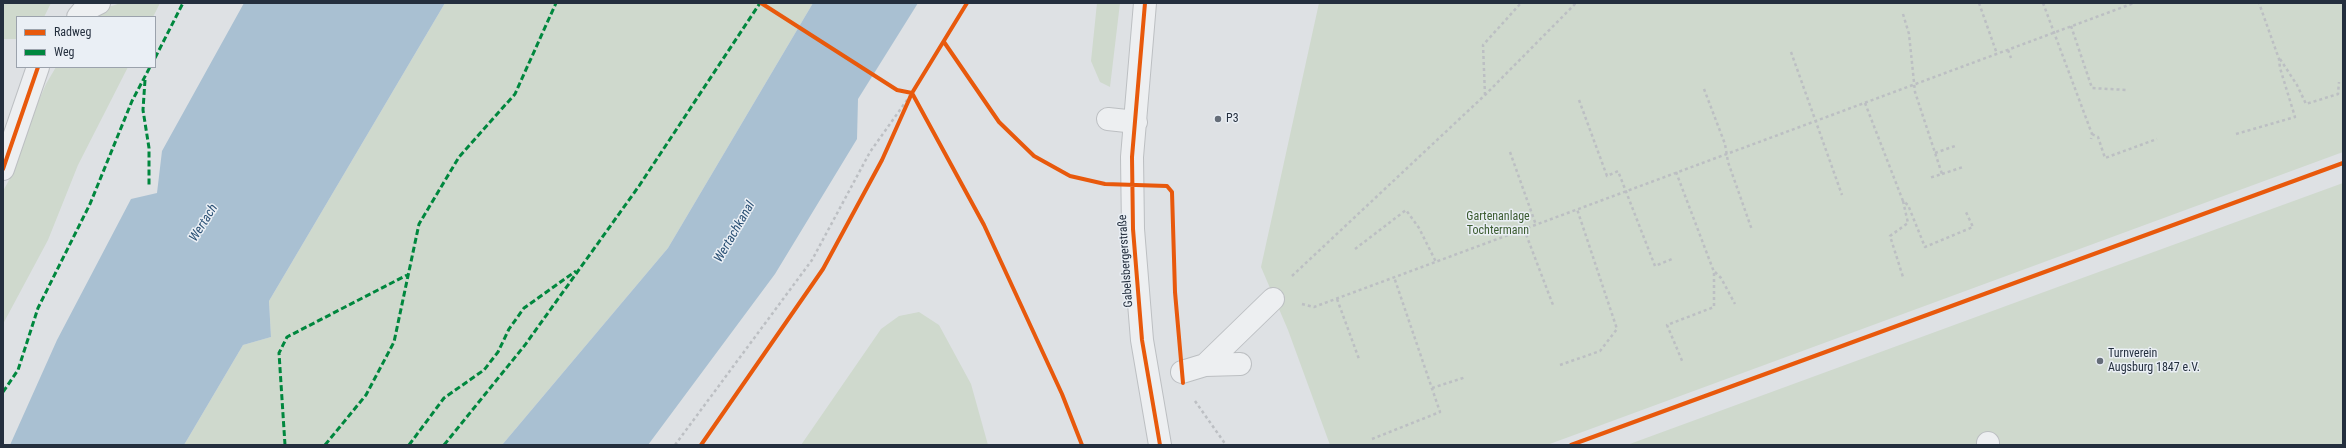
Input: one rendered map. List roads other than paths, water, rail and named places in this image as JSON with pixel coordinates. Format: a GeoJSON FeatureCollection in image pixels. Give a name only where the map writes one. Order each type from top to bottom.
{"type":"FeatureCollection","features":[{"type":"Feature","properties":{"kind":"street"},"geometry":{"type":"LineString","coordinates":[[79,16],[83,10],[99,3]]}},
{"type":"Feature","properties":{"kind":"street","name":"Gabelsbergerstraße"},"geometry":{"type":"LineString","coordinates":[[1145,3],[1132,157],[1133,229],[1142,340],[1160,445]]}},
{"type":"Feature","properties":{"kind":"street"},"geometry":{"type":"LineString","coordinates":[[3,169],[38,68]]}},
{"type":"Feature","properties":{"kind":"street"},"geometry":{"type":"LineString","coordinates":[[1108,119],[1136,122]]}},
{"type":"Feature","properties":{"kind":"street"},"geometry":{"type":"LineString","coordinates":[[1205,365],[1277,298]]}},
{"type":"Feature","properties":{"kind":"street"},"geometry":{"type":"LineString","coordinates":[[1182,372],[1205,365],[1240,364]]}},
{"type":"Feature","properties":{"kind":"water","name":"Wertach"},"geometry":{"type":"Polygon","coordinates":[[[244,3],[445,3],[269,301],[271,337],[243,345],[184,445],[10,445],[57,340],[131,199],[157,193],[162,151],[244,3]]]}},
{"type":"Feature","properties":{"kind":"water","name":"Wertachkanal"},"geometry":{"type":"Polygon","coordinates":[[[813,3],[918,3],[858,99],[857,139],[775,274],[648,445],[502,445],[668,248],[813,3]]]}},
{"type":"Feature","properties":{"kind":"place","name":"P3"},"geometry":{"type":"Point","coordinates":[1218,119]}},
{"type":"Feature","properties":{"kind":"place","name":"Turnverein Augsburg 1847 e.V."},"geometry":{"type":"Point","coordinates":[2100,361]}},
{"type":"Feature","properties":{"kind":"park label","name":"Gartenanlage Tochtermann"},"geometry":{"type":"Point","coordinates":[1498,224]}}]}
